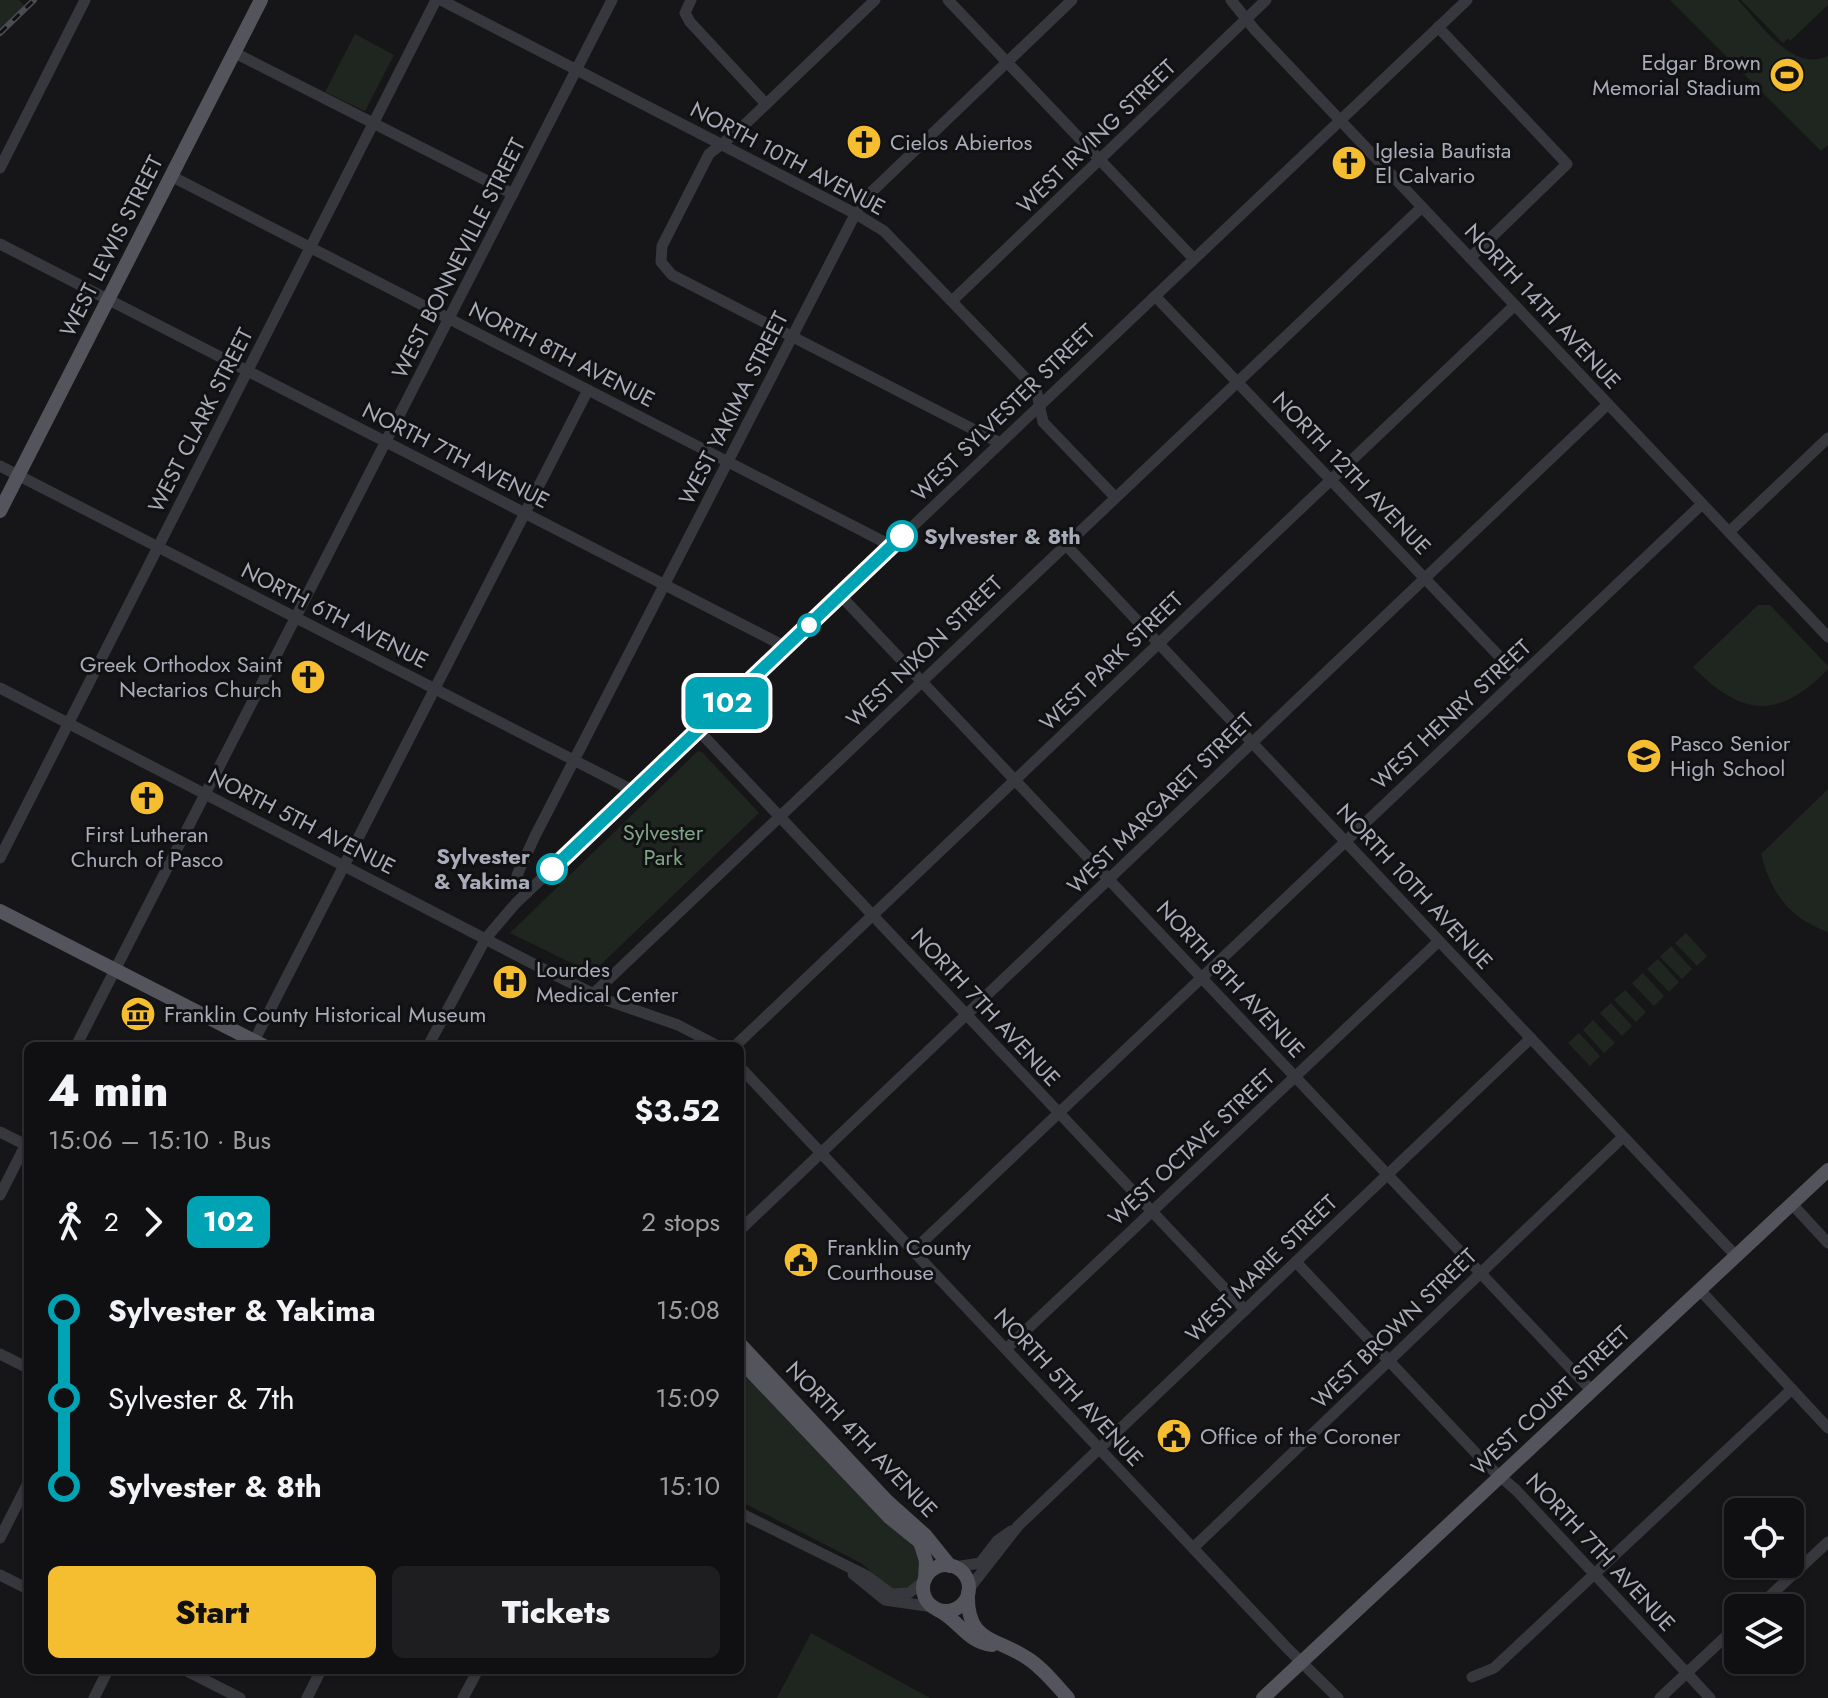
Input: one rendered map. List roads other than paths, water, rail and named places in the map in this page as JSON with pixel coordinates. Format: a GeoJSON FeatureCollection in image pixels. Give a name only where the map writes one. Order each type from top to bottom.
{"type":"FeatureCollection","features":[{"type":"Feature","properties":{"kind":"main road","name":"WEST LEWIS STREET"},"geometry":{"type":"LineString","coordinates":[[0,511],[261,0]]}},
{"type":"Feature","properties":{"kind":"main road"},"geometry":{"type":"LineString","coordinates":[[0,911],[253,1042]]}},
{"type":"Feature","properties":{"kind":"main road","name":"WEST COURT STREET"},"geometry":{"type":"LineString","coordinates":[[1263,1698],[1828,1170]]}},
{"type":"Feature","properties":{"kind":"main road","name":"NORTH 4TH AVENUE"},"geometry":{"type":"LineString","coordinates":[[744,1348],[952,1566]]}},
{"type":"Feature","properties":{"kind":"main road","name":"NORTH 4TH AVENUE"},"geometry":{"type":"LineString","coordinates":[[744,1364],[889,1517],[920,1542],[926,1561],[924,1581]]}},
{"type":"Feature","properties":{"kind":"main road"},"geometry":{"type":"LineString","coordinates":[[1000,1646],[972,1640],[952,1617],[935,1608],[925,1598],[924,1581],[938,1567],[952,1566],[965,1575],[974,1625],[987,1638],[1034,1662],[1068,1698]]}},
{"type":"Feature","properties":{"kind":"main road"},"geometry":{"type":"LineString","coordinates":[[935,1608],[955,1609],[965,1601],[968,1591]]}},
{"type":"Feature","properties":{"kind":"street"},"geometry":{"type":"LineString","coordinates":[[0,168],[85,0]]}},
{"type":"Feature","properties":{"kind":"street","name":"NORTH 10TH AVENUE"},"geometry":{"type":"LineString","coordinates":[[439,0],[856,214],[890,236],[1036,389],[1043,422],[1115,497]]}},
{"type":"Feature","properties":{"kind":"street","name":"WEST CLARK STREET"},"geometry":{"type":"LineString","coordinates":[[0,858],[373,123],[439,0]]}},
{"type":"Feature","properties":{"kind":"street","name":"WEST BONNEVILLE STREET"},"geometry":{"type":"LineString","coordinates":[[78,1042],[612,0]]}},
{"type":"Feature","properties":{"kind":"street"},"geometry":{"type":"LineString","coordinates":[[691,0],[685,13],[690,22],[766,104]]}},
{"type":"Feature","properties":{"kind":"street"},"geometry":{"type":"LineString","coordinates":[[875,0],[709,154],[664,242],[660,252],[661,262],[672,275],[1000,443]]}},
{"type":"Feature","properties":{"kind":"street"},"geometry":{"type":"LineString","coordinates":[[948,0],[1194,259]]}},
{"type":"Feature","properties":{"kind":"street","name":"WEST YAKIMA STREET"},"geometry":{"type":"LineString","coordinates":[[527,893],[517,875],[864,199],[1072,0]]}},
{"type":"Feature","properties":{"kind":"street","name":"NORTH 14TH AVENUE"},"geometry":{"type":"LineString","coordinates":[[1231,0],[1340,120],[1828,637]]}},
{"type":"Feature","properties":{"kind":"street","name":"WEST IRVING STREET"},"geometry":{"type":"LineString","coordinates":[[953,300],[1266,0]]}},
{"type":"Feature","properties":{"kind":"street","name":"WEST SYLVESTER STREET"},"geometry":{"type":"LineString","coordinates":[[430,1042],[486,938],[527,893],[1467,0]]}},
{"type":"Feature","properties":{"kind":"street"},"geometry":{"type":"LineString","coordinates":[[1438,27],[1567,164],[1470,258]]}},
{"type":"Feature","properties":{"kind":"street"},"geometry":{"type":"LineString","coordinates":[[235,53],[513,194]]}},
{"type":"Feature","properties":{"kind":"street","name":"NORTH 8TH AVENUE"},"geometry":{"type":"LineString","coordinates":[[171,176],[892,546]]}},
{"type":"Feature","properties":{"kind":"street","name":"WEST NIXON STREET"},"geometry":{"type":"LineString","coordinates":[[593,994],[1422,207]]}},
{"type":"Feature","properties":{"kind":"street","name":"NORTH 7TH AVENUE"},"geometry":{"type":"LineString","coordinates":[[0,244],[786,647]]}},
{"type":"Feature","properties":{"kind":"street","name":"NORTH 12TH AVENUE"},"geometry":{"type":"LineString","coordinates":[[1155,296],[1519,677]]}},
{"type":"Feature","properties":{"kind":"street","name":"WEST PARK STREET"},"geometry":{"type":"LineString","coordinates":[[739,1042],[1515,305]]}},
{"type":"Feature","properties":{"kind":"street"},"geometry":{"type":"LineString","coordinates":[[258,1042],[588,390]]}},
{"type":"Feature","properties":{"kind":"street","name":"WEST MARGARET STREET"},"geometry":{"type":"LineString","coordinates":[[744,1226],[1608,404]]}},
{"type":"Feature","properties":{"kind":"street"},"geometry":{"type":"LineString","coordinates":[[1729,532],[1828,438]]}},
{"type":"Feature","properties":{"kind":"street","name":"NORTH 6TH AVENUE"},"geometry":{"type":"LineString","coordinates":[[0,466],[634,791]]}},
{"type":"Feature","properties":{"kind":"street","name":"WEST HENRY STREET"},"geometry":{"type":"LineString","coordinates":[[913,1251],[1702,504]]}},
{"type":"Feature","properties":{"kind":"street","name":"NORTH 10TH AVENUE"},"geometry":{"type":"LineString","coordinates":[[1065,544],[1736,1256]]}},
{"type":"Feature","properties":{"kind":"street","name":"NORTH 8TH AVENUE"},"geometry":{"type":"LineString","coordinates":[[840,595],[1592,1391]]}},
{"type":"Feature","properties":{"kind":"street","name":"NORTH 5TH AVENUE"},"geometry":{"type":"LineString","coordinates":[[0,688],[593,994],[678,1025],[710,1042]]}},
{"type":"Feature","properties":{"kind":"street","name":"NORTH 7TH AVENUE"},"geometry":{"type":"LineString","coordinates":[[698,730],[1245,1310]]}},
{"type":"Feature","properties":{"kind":"street","name":"WEST OCTAVE STREET"},"geometry":{"type":"LineString","coordinates":[[1006,1349],[1439,941]]}},
{"type":"Feature","properties":{"kind":"street","name":"WEST MARIE STREET"},"geometry":{"type":"LineString","coordinates":[[952,1566],[978,1564],[997,1541],[1018,1526],[1100,1449],[1531,1038]]}},
{"type":"Feature","properties":{"kind":"street","name":"NORTH 5TH AVENUE"},"geometry":{"type":"LineString","coordinates":[[744,1071],[1338,1698]]}},
{"type":"Feature","properties":{"kind":"street"},"geometry":{"type":"LineString","coordinates":[[0,1132],[24,1143]]}},
{"type":"Feature","properties":{"kind":"street","name":"WEST BROWN STREET"},"geometry":{"type":"LineString","coordinates":[[1193,1548],[1623,1137]]}},
{"type":"Feature","properties":{"kind":"street"},"geometry":{"type":"LineString","coordinates":[[0,1195],[24,1150]]}},
{"type":"Feature","properties":{"kind":"street"},"geometry":{"type":"LineString","coordinates":[[1792,1204],[1828,1243]]}},
{"type":"Feature","properties":{"kind":"street","name":"NORTH 7TH AVENUE"},"geometry":{"type":"LineString","coordinates":[[1296,1262],[1710,1698]]}},
{"type":"Feature","properties":{"kind":"street"},"geometry":{"type":"LineString","coordinates":[[1700,1290],[1828,1428]]}},
{"type":"Feature","properties":{"kind":"street"},"geometry":{"type":"LineString","coordinates":[[0,1354],[24,1366]]}},
{"type":"Feature","properties":{"kind":"street"},"geometry":{"type":"LineString","coordinates":[[1472,1677],[1494,1668],[1792,1389]]}},
{"type":"Feature","properties":{"kind":"street"},"geometry":{"type":"LineString","coordinates":[[0,1538],[24,1491]]}},
{"type":"Feature","properties":{"kind":"street"},"geometry":{"type":"LineString","coordinates":[[744,1515],[867,1576],[891,1594],[909,1593],[924,1581]]}},
{"type":"Feature","properties":{"kind":"street","name":"WEST MARIE STREET"},"geometry":{"type":"LineString","coordinates":[[968,1591],[1018,1526]]}},
{"type":"Feature","properties":{"kind":"street"},"geometry":{"type":"LineString","coordinates":[[1772,1594],[1828,1542]]}},
{"type":"Feature","properties":{"kind":"street"},"geometry":{"type":"LineString","coordinates":[[844,1566],[885,1600],[935,1608]]}},
{"type":"Feature","properties":{"kind":"street"},"geometry":{"type":"LineString","coordinates":[[0,1575],[24,1587]]}},
{"type":"Feature","properties":{"kind":"street"},"geometry":{"type":"LineString","coordinates":[[1660,1698],[1724,1638]]}},
{"type":"Feature","properties":{"kind":"street"},"geometry":{"type":"LineString","coordinates":[[94,1698],[106,1674]]}},
{"type":"Feature","properties":{"kind":"street"},"geometry":{"type":"LineString","coordinates":[[193,1674],[240,1698]]}},
{"type":"Feature","properties":{"kind":"street"},"geometry":{"type":"LineString","coordinates":[[307,1698],[319,1674]]}},
{"type":"Feature","properties":{"kind":"street"},"geometry":{"type":"LineString","coordinates":[[463,1698],[476,1674]]}},
{"type":"Feature","properties":{"kind":"railway"},"geometry":{"type":"LineString","coordinates":[[0,33],[34,0]]}},
{"type":"Feature","properties":{"kind":"place","name":"Edgar Brown Memorial Stadium"},"geometry":{"type":"Point","coordinates":[1787,75]}},
{"type":"Feature","properties":{"kind":"place","name":"Cielos Abiertos"},"geometry":{"type":"Point","coordinates":[864,142]}},
{"type":"Feature","properties":{"kind":"place","name":"Iglesia Bautista El Calvario"},"geometry":{"type":"Point","coordinates":[1349,163]}},
{"type":"Feature","properties":{"kind":"place","name":"Sylvester & 8th"},"geometry":{"type":"Point","coordinates":[902,536]}},
{"type":"Feature","properties":{"kind":"place","name":"Greek Orthodox Saint Nectarios Church"},"geometry":{"type":"Point","coordinates":[308,677]}},
{"type":"Feature","properties":{"kind":"place","name":"Pasco Senior High School"},"geometry":{"type":"Point","coordinates":[1644,756]}},
{"type":"Feature","properties":{"kind":"place","name":"First Lutheran Church of Pasco"},"geometry":{"type":"Point","coordinates":[147,798]}},
{"type":"Feature","properties":{"kind":"place","name":"Sylvester & Yakima"},"geometry":{"type":"Point","coordinates":[552,869]}},
{"type":"Feature","properties":{"kind":"place","name":"Lourdes Medical Center"},"geometry":{"type":"Point","coordinates":[510,982]}},
{"type":"Feature","properties":{"kind":"place","name":"Franklin County Historical Museum"},"geometry":{"type":"Point","coordinates":[138,1014]}},
{"type":"Feature","properties":{"kind":"place","name":"Franklin County Courthouse"},"geometry":{"type":"Point","coordinates":[801,1260]}},
{"type":"Feature","properties":{"kind":"place","name":"Office of the Coroner"},"geometry":{"type":"Point","coordinates":[1174,1436]}},
{"type":"Feature","properties":{"kind":"park label","name":"Sylvester Park"},"geometry":{"type":"Point","coordinates":[663,844]}}]}
